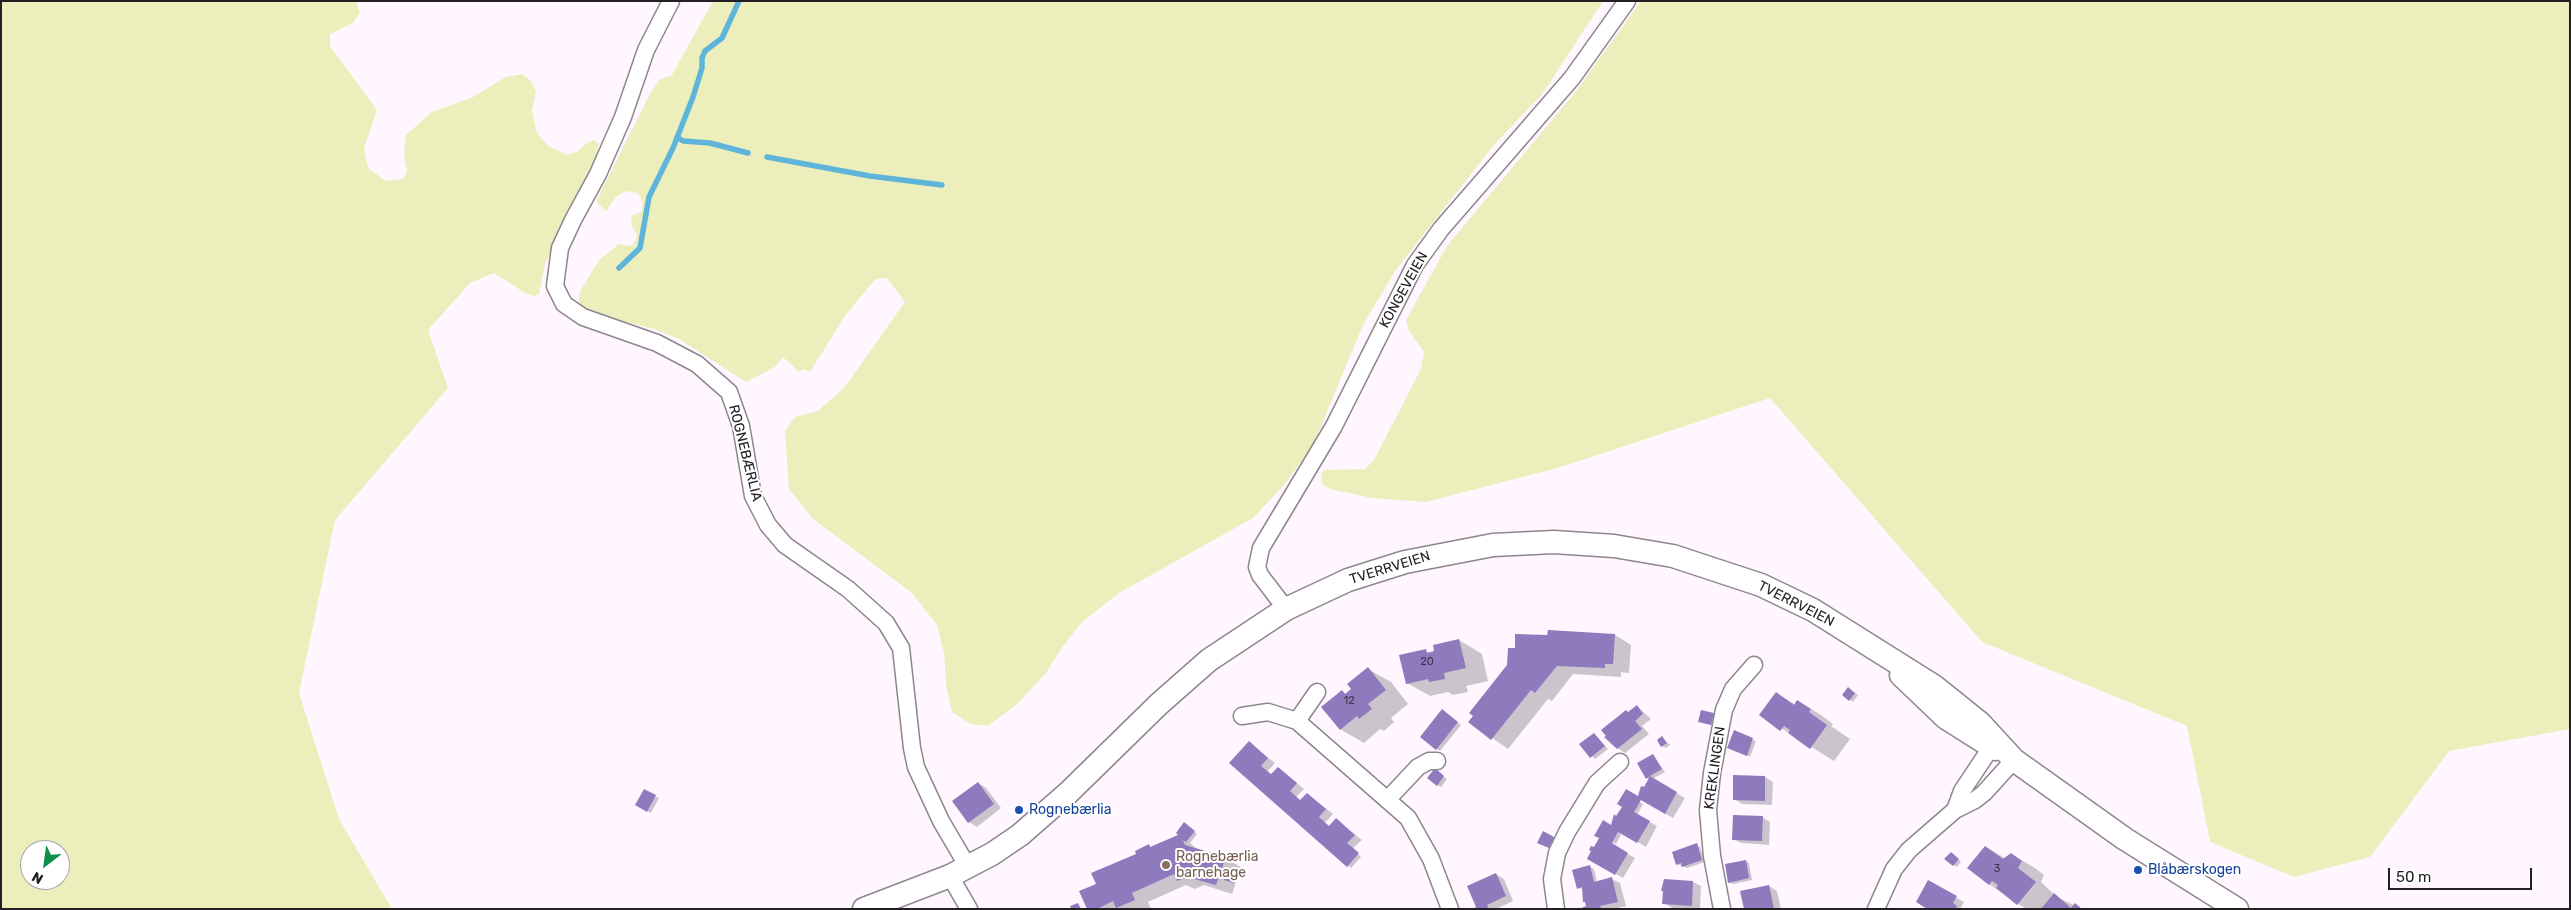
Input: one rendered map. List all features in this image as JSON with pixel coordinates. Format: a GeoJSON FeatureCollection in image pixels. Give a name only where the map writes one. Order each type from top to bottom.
{"type":"FeatureCollection","features":[{"type":"Feature","properties":{"kind":"main road","name":"TVERRVEIEN"},"geometry":{"type":"LineString","coordinates":[[959,872],[998,850],[1034,824],[1209,660],[1286,609],[1348,580],[1436,554],[1493,545],[1554,542],[1614,546],[1682,559],[1760,585],[1821,615],[1885,656],[1922,697],[1946,718],[2002,750],[2125,839],[2237,909]]}},
{"type":"Feature","properties":{"kind":"main road"},"geometry":{"type":"LineString","coordinates":[[864,909],[959,872]]}},
{"type":"Feature","properties":{"kind":"street","name":"ROGNEBÆRLIA"},"geometry":{"type":"LineString","coordinates":[[671,1],[646,50],[623,117],[598,174],[560,248],[555,286],[564,304],[583,317],[657,343],[697,364],[729,392],[741,426],[753,496],[768,526],[785,545],[848,589],[886,623],[901,648],[912,748],[916,767],[942,822],[969,909]]}},
{"type":"Feature","properties":{"kind":"street","name":"KONGEVEIEN"},"geometry":{"type":"LineString","coordinates":[[1286,609],[1260,575],[1257,567],[1261,548],[1334,426],[1415,265],[1441,230],[1572,78],[1627,1]]}},
{"type":"Feature","properties":{"kind":"street","name":"KREKLINGEN"},"geometry":{"type":"LineString","coordinates":[[1722,909],[1712,856],[1708,810],[1712,773],[1724,710],[1733,689],[1754,665]]}},
{"type":"Feature","properties":{"kind":"street"},"geometry":{"type":"LineString","coordinates":[[1297,721],[1317,692]]}},
{"type":"Feature","properties":{"kind":"street"},"geometry":{"type":"LineString","coordinates":[[1242,716],[1268,712],[1297,721],[1408,818],[1431,859],[1450,909]]}},
{"type":"Feature","properties":{"kind":"street"},"geometry":{"type":"LineString","coordinates":[[1955,810],[1962,791],[2002,750]]}},
{"type":"Feature","properties":{"kind":"street"},"geometry":{"type":"LineString","coordinates":[[1876,909],[1887,882],[1901,858],[1955,810],[1984,793],[2002,750]]}},
{"type":"Feature","properties":{"kind":"street"},"geometry":{"type":"LineString","coordinates":[[1387,800],[1418,766],[1429,760],[1437,761]]}},
{"type":"Feature","properties":{"kind":"street"},"geometry":{"type":"LineString","coordinates":[[1556,909],[1552,879],[1557,853],[1567,832],[1597,783],[1620,762]]}},
{"type":"Feature","properties":{"kind":"green space"},"geometry":{"type":"Polygon","coordinates":[[[1,1],[356,1],[360,12],[353,23],[330,34],[330,46],[377,110],[364,148],[368,168],[386,181],[403,179],[407,171],[404,155],[406,135],[432,112],[473,97],[506,77],[522,74],[531,81],[536,92],[532,111],[537,133],[548,146],[567,155],[577,152],[587,143],[594,140],[599,144],[595,159],[545,264],[539,294],[534,296],[525,293],[494,273],[470,283],[428,330],[448,388],[335,520],[299,693],[339,819],[392,909],[1,909],[1,1]]]}},
{"type":"Feature","properties":{"kind":"green space"},"geometry":{"type":"Polygon","coordinates":[[[713,1],[1603,1],[1543,93],[1493,146],[1395,271],[1363,325],[1314,443],[1284,485],[1253,518],[1119,593],[1081,623],[1046,673],[1016,705],[988,726],[971,724],[952,712],[946,684],[944,653],[937,625],[912,593],[813,519],[789,489],[785,431],[795,417],[818,411],[844,388],[905,302],[887,278],[876,279],[866,290],[845,316],[810,372],[804,369],[799,372],[783,357],[775,367],[746,382],[679,339],[657,330],[587,312],[579,303],[579,293],[600,259],[619,244],[631,246],[636,240],[637,235],[632,227],[631,216],[641,212],[643,203],[638,193],[625,191],[616,197],[606,211],[598,204],[597,199],[650,94],[659,80],[672,75],[713,1]]]}},
{"type":"Feature","properties":{"kind":"green space"},"geometry":{"type":"Polygon","coordinates":[[[1641,1],[2570,1],[2570,729],[2449,751],[2370,857],[2294,877],[2210,842],[2187,726],[1982,642],[1770,398],[1561,467],[1426,502],[1372,498],[1330,489],[1322,484],[1321,475],[1324,470],[1365,469],[1374,460],[1421,369],[1424,352],[1409,331],[1406,320],[1447,246],[1577,90],[1641,1]]]}},
{"type":"Feature","properties":{"kind":"building"},"geometry":{"type":"Polygon","coordinates":[[[1548,630],[1615,634],[1613,664],[1605,664],[1605,668],[1557,666],[1535,693],[1531,690],[1491,740],[1468,722],[1473,716],[1469,713],[1507,665],[1508,648],[1515,648],[1515,634],[1547,635],[1548,630]]]}},
{"type":"Feature","properties":{"kind":"building"},"geometry":{"type":"Polygon","coordinates":[[[1459,639],[1466,668],[1444,673],[1445,679],[1429,682],[1428,679],[1406,684],[1399,655],[1426,649],[1427,653],[1434,651],[1433,645],[1459,639]]]}},
{"type":"Feature","properties":{"kind":"building"},"geometry":{"type":"Polygon","coordinates":[[[1368,667],[1386,690],[1368,704],[1372,709],[1359,719],[1357,716],[1340,730],[1321,707],[1342,690],[1345,694],[1351,689],[1347,684],[1368,667]]]}},
{"type":"Feature","properties":{"kind":"building"},"geometry":{"type":"Polygon","coordinates":[[[1848,687],[1855,693],[1849,701],[1842,695],[1848,687]]]}},
{"type":"Feature","properties":{"kind":"building"},"geometry":{"type":"Polygon","coordinates":[[[1776,692],[1794,705],[1797,700],[1811,709],[1809,712],[1827,725],[1810,749],[1788,733],[1790,730],[1784,726],[1780,731],[1759,715],[1776,692]]]}},
{"type":"Feature","properties":{"kind":"building"},"geometry":{"type":"Polygon","coordinates":[[[1637,705],[1643,714],[1635,721],[1642,729],[1617,749],[1604,737],[1606,736],[1601,730],[1626,710],[1628,712],[1637,705]]]}},
{"type":"Feature","properties":{"kind":"building"},"geometry":{"type":"Polygon","coordinates":[[[1442,709],[1458,722],[1436,750],[1420,737],[1442,709]]]}},
{"type":"Feature","properties":{"kind":"building"},"geometry":{"type":"Polygon","coordinates":[[[1701,710],[1714,713],[1711,725],[1698,722],[1701,710]]]}},
{"type":"Feature","properties":{"kind":"building"},"geometry":{"type":"Polygon","coordinates":[[[1734,730],[1753,738],[1747,756],[1727,748],[1734,730]]]}},
{"type":"Feature","properties":{"kind":"building"},"geometry":{"type":"Polygon","coordinates":[[[1594,733],[1605,746],[1590,758],[1579,744],[1594,733]]]}},
{"type":"Feature","properties":{"kind":"building"},"geometry":{"type":"Polygon","coordinates":[[[1662,736],[1667,743],[1661,747],[1657,740],[1662,736]]]}},
{"type":"Feature","properties":{"kind":"building"},"geometry":{"type":"Polygon","coordinates":[[[1249,741],[1268,758],[1261,766],[1271,774],[1278,767],[1297,783],[1290,791],[1300,800],[1307,793],[1326,809],[1319,817],[1329,826],[1336,818],[1355,835],[1347,843],[1359,853],[1347,867],[1229,763],[1249,741]]]}},
{"type":"Feature","properties":{"kind":"building"},"geometry":{"type":"Polygon","coordinates":[[[1653,754],[1662,769],[1646,779],[1637,763],[1653,754]]]}},
{"type":"Feature","properties":{"kind":"building"},"geometry":{"type":"Polygon","coordinates":[[[1435,768],[1444,776],[1437,786],[1427,778],[1435,768]]]}},
{"type":"Feature","properties":{"kind":"building"},"geometry":{"type":"Polygon","coordinates":[[[1733,775],[1765,776],[1765,801],[1733,800],[1733,775]]]}},
{"type":"Feature","properties":{"kind":"building"},"geometry":{"type":"Polygon","coordinates":[[[1650,776],[1677,792],[1665,814],[1641,800],[1634,812],[1650,821],[1637,843],[1618,832],[1612,843],[1628,853],[1615,875],[1587,859],[1591,851],[1589,850],[1591,846],[1594,847],[1599,838],[1594,836],[1603,820],[1611,825],[1614,814],[1616,816],[1622,807],[1617,804],[1626,789],[1638,796],[1641,786],[1644,787],[1650,776]]]}},
{"type":"Feature","properties":{"kind":"building"},"geometry":{"type":"Polygon","coordinates":[[[978,782],[994,804],[968,823],[952,801],[978,782]]]}},
{"type":"Feature","properties":{"kind":"building"},"geometry":{"type":"Polygon","coordinates":[[[644,789],[656,795],[647,812],[635,805],[644,789]]]}},
{"type":"Feature","properties":{"kind":"building"},"geometry":{"type":"Polygon","coordinates":[[[1733,815],[1763,816],[1762,841],[1732,840],[1733,815]]]}},
{"type":"Feature","properties":{"kind":"building","name":"Rognebærlia barnehage"},"geometry":{"type":"Polygon","coordinates":[[[1184,822],[1195,831],[1186,842],[1183,840],[1185,845],[1226,857],[1216,885],[1187,877],[1177,881],[1174,874],[1132,893],[1135,900],[1116,908],[1113,901],[1097,909],[1087,909],[1079,891],[1096,884],[1091,873],[1136,854],[1135,851],[1149,844],[1150,847],[1178,835],[1176,833],[1184,822]]]}},
{"type":"Feature","properties":{"kind":"building"},"geometry":{"type":"Polygon","coordinates":[[[1543,831],[1554,837],[1549,848],[1537,843],[1543,831]]]}},
{"type":"Feature","properties":{"kind":"building"},"geometry":{"type":"Polygon","coordinates":[[[1697,843],[1702,860],[1682,867],[1681,863],[1676,865],[1672,852],[1697,843]]]}},
{"type":"Feature","properties":{"kind":"building"},"geometry":{"type":"Polygon","coordinates":[[[1985,846],[2003,859],[2011,853],[2022,861],[2018,868],[2036,882],[2017,905],[1996,888],[1998,885],[1992,881],[1989,885],[1967,868],[1985,846]]]}},
{"type":"Feature","properties":{"kind":"building"},"geometry":{"type":"Polygon","coordinates":[[[1951,852],[1959,859],[1953,866],[1944,859],[1951,852]]]}},
{"type":"Feature","properties":{"kind":"building"},"geometry":{"type":"Polygon","coordinates":[[[1746,860],[1749,878],[1728,883],[1725,864],[1746,860]]]}},
{"type":"Feature","properties":{"kind":"building"},"geometry":{"type":"Polygon","coordinates":[[[1590,865],[1594,882],[1612,877],[1618,902],[1600,906],[1601,909],[1579,909],[1586,906],[1585,902],[1583,902],[1582,887],[1577,889],[1572,870],[1590,865]]]}},
{"type":"Feature","properties":{"kind":"building"},"geometry":{"type":"Polygon","coordinates":[[[1228,868],[1237,871],[1233,883],[1224,880],[1228,868]]]}},
{"type":"Feature","properties":{"kind":"building"},"geometry":{"type":"Polygon","coordinates":[[[1496,873],[1506,896],[1487,905],[1489,909],[1473,909],[1476,907],[1467,886],[1496,873]]]}},
{"type":"Feature","properties":{"kind":"building"},"geometry":{"type":"Polygon","coordinates":[[[1664,879],[1693,881],[1692,906],[1662,904],[1663,891],[1661,891],[1664,879]]]}},
{"type":"Feature","properties":{"kind":"building"},"geometry":{"type":"Polygon","coordinates":[[[1928,880],[1957,896],[1953,903],[1957,906],[1955,909],[1927,909],[1916,902],[1928,880]]]}},
{"type":"Feature","properties":{"kind":"building"},"geometry":{"type":"Polygon","coordinates":[[[1769,885],[1774,909],[1744,909],[1740,891],[1769,885]]]}},
{"type":"Feature","properties":{"kind":"building"},"geometry":{"type":"Polygon","coordinates":[[[2054,893],[2071,908],[2075,903],[2082,909],[2041,909],[2054,893]]]}},
{"type":"Feature","properties":{"kind":"building"},"geometry":{"type":"Polygon","coordinates":[[[1078,903],[1081,909],[1071,909],[1070,906],[1078,903]]]}},
{"type":"Feature","properties":{"kind":"waterway"},"geometry":{"type":"LineString","coordinates":[[619,268],[640,248],[649,197],[673,148],[693,97],[702,68],[702,58],[705,51],[722,38],[739,1]]}},
{"type":"Feature","properties":{"kind":"waterway"},"geometry":{"type":"LineString","coordinates":[[677,137],[683,141],[710,143],[748,153]]}},
{"type":"Feature","properties":{"kind":"waterway"},"geometry":{"type":"LineString","coordinates":[[767,157],[870,176],[942,185]]}},
{"type":"Feature","properties":{"kind":"place","name":"Rognebærlia"},"geometry":{"type":"Point","coordinates":[1019,810]}},
{"type":"Feature","properties":{"kind":"place","name":"Rognebærlia barnehage"},"geometry":{"type":"Point","coordinates":[1166,865]}},
{"type":"Feature","properties":{"kind":"place","name":"Blåbærskogen"},"geometry":{"type":"Point","coordinates":[2138,870]}}]}
